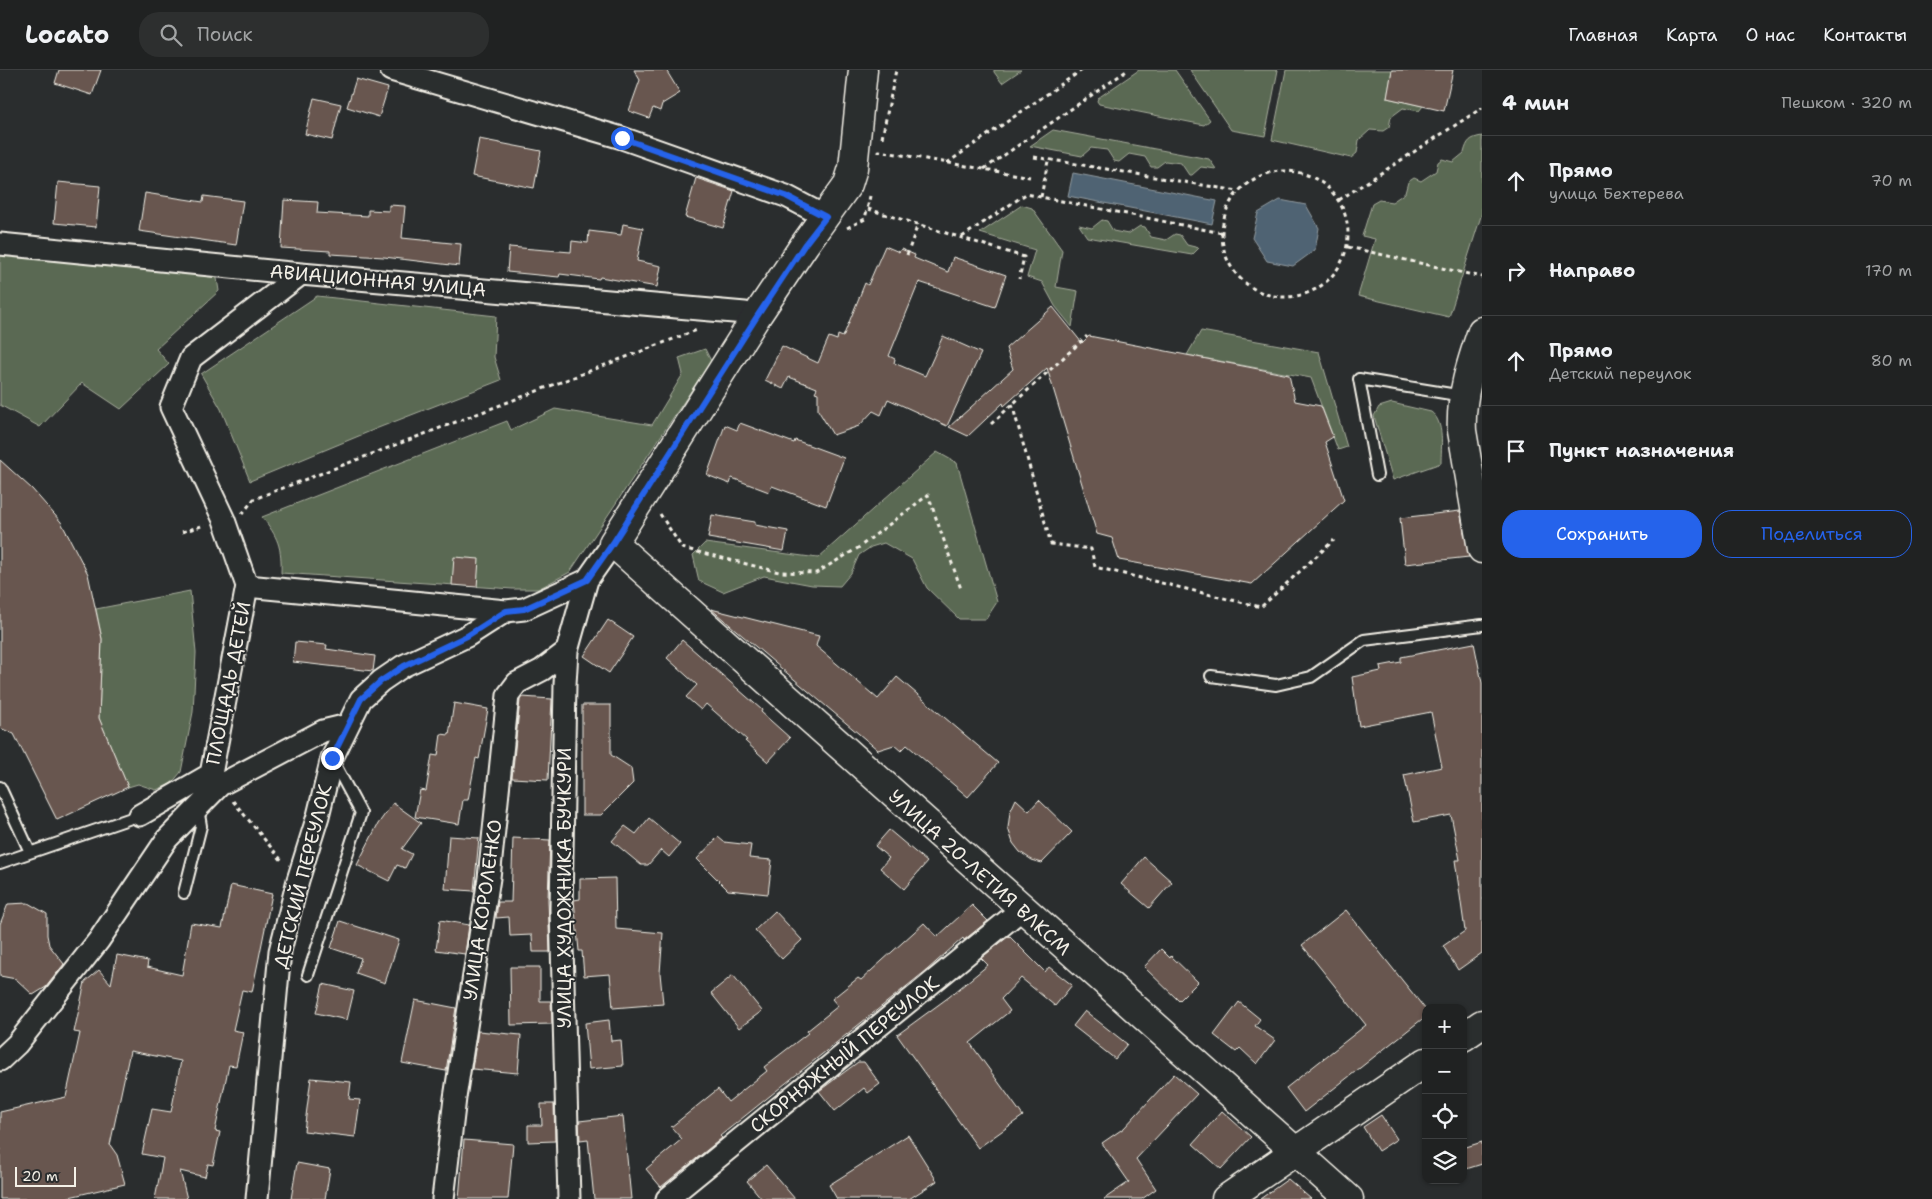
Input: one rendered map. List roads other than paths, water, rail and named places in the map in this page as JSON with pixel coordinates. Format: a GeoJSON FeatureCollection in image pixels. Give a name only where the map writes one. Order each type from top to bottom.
{"type":"FeatureCollection","features":[{"type":"Feature","properties":{"kind":"street"},"geometry":{"type":"LineString","coordinates":[[391,70],[622,138],[786,196],[826,217]]}},
{"type":"Feature","properties":{"kind":"street"},"geometry":{"type":"LineString","coordinates":[[247,586],[506,611],[524,609],[587,580],[613,543],[756,318],[848,184],[853,168],[863,70]]}},
{"type":"Feature","properties":{"kind":"street","name":"АВИАЦИОННАЯ УЛИЦА"},"geometry":{"type":"LineString","coordinates":[[0,244],[301,274],[745,313],[756,318]]}},
{"type":"Feature","properties":{"kind":"street","name":"ПЛОЩАДЬ ДЕТЕЙ"},"geometry":{"type":"LineString","coordinates":[[140,815],[211,774],[247,586],[224,520],[171,407],[191,358],[301,274]]}},
{"type":"Feature","properties":{"kind":"street"},"geometry":{"type":"LineString","coordinates":[[1482,331],[1463,396],[1461,415],[1469,452],[1482,549]]}},
{"type":"Feature","properties":{"kind":"street","name":"УЛИЦА 20-ЛЕТИЯ ВЛКСМ"},"geometry":{"type":"LineString","coordinates":[[613,543],[1349,1199]]}},
{"type":"Feature","properties":{"kind":"street","name":"УЛИЦА ХУДОЖНИКА БУЧКУРИ"},"geometry":{"type":"LineString","coordinates":[[569,1199],[561,909],[566,651],[587,580]]}},
{"type":"Feature","properties":{"kind":"street","name":"ДЕТСКИЙ ПЕРЕУЛОК"},"geometry":{"type":"LineString","coordinates":[[257,1199],[280,951],[298,880],[318,816],[332,758],[361,699],[381,681],[404,666],[467,636],[506,611]]}},
{"type":"Feature","properties":{"kind":"street","name":"УЛИЦА КОРОЛЕНКО"},"geometry":{"type":"LineString","coordinates":[[443,1199],[455,1098],[490,878],[508,695],[517,684],[542,670],[566,651]]}},
{"type":"Feature","properties":{"kind":"street"},"geometry":{"type":"LineString","coordinates":[[0,1060],[17,1044],[98,940],[167,839],[220,784],[323,731],[348,725]]}},
{"type":"Feature","properties":{"kind":"street","name":"СКОРНЯЖНЫЙ ПЕРЕУЛОК"},"geometry":{"type":"LineString","coordinates":[[667,1199],[1022,909]]}},
{"type":"Feature","properties":{"kind":"street"},"geometry":{"type":"LineString","coordinates":[[1467,1034],[1482,1024]]}},
{"type":"Feature","properties":{"kind":"street"},"geometry":{"type":"LineString","coordinates":[[1226,1199],[1422,1065]]}},
{"type":"Feature","properties":{"kind":"lane"},"geometry":{"type":"LineString","coordinates":[[1378,475],[1360,379],[1463,396]]}},
{"type":"Feature","properties":{"kind":"lane"},"geometry":{"type":"LineString","coordinates":[[1211,676],[1276,685],[1311,677],[1364,640],[1482,625]]}},
{"type":"Feature","properties":{"kind":"lane"},"geometry":{"type":"LineString","coordinates":[[308,975],[361,813],[332,758]]}},
{"type":"Feature","properties":{"kind":"lane"},"geometry":{"type":"LineString","coordinates":[[0,787],[30,852]]}},
{"type":"Feature","properties":{"kind":"lane"},"geometry":{"type":"LineString","coordinates":[[184,893],[201,826],[198,807]]}},
{"type":"Feature","properties":{"kind":"lane"},"geometry":{"type":"LineString","coordinates":[[0,863],[140,815]]}},
{"type":"Feature","properties":{"kind":"water"},"geometry":{"type":"Polygon","coordinates":[[[1073,173],[1217,201],[1212,224],[1068,196],[1073,173]]]}},
{"type":"Feature","properties":{"kind":"water"},"geometry":{"type":"Polygon","coordinates":[[[1280,200],[1306,205],[1319,228],[1315,250],[1293,266],[1267,261],[1252,238],[1258,213],[1280,200]]]}}]}
